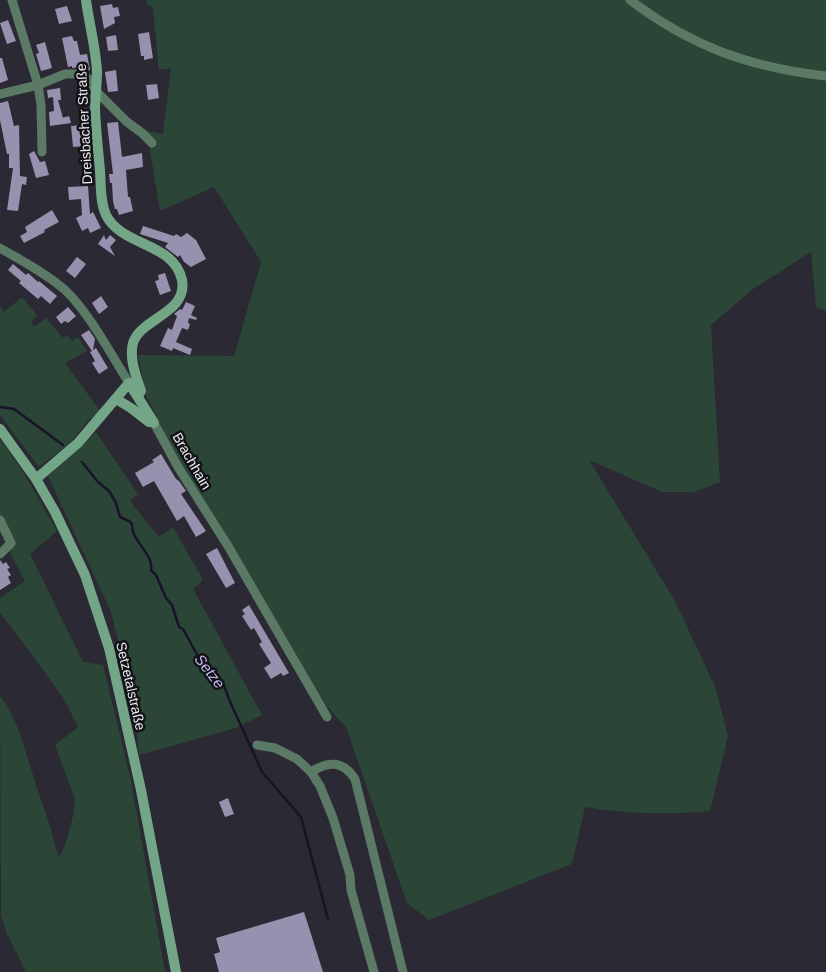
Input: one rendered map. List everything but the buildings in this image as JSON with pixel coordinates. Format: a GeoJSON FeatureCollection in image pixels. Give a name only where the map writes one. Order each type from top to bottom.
{"type":"FeatureCollection","features":[{"type":"Feature","properties":{"kind":"street"},"geometry":{"type":"LineString","coordinates":[[12,0],[38,85],[41,105],[42,152]]}},
{"type":"Feature","properties":{"kind":"street","name":"Dreisbacher Straße"},"geometry":{"type":"LineString","coordinates":[[86,0],[97,70],[95,110],[102,199],[106,214],[119,231],[155,249],[175,264],[182,281],[180,297],[142,331],[136,337],[133,344],[132,356],[141,391],[138,396]]}},
{"type":"Feature","properties":{"kind":"street"},"geometry":{"type":"LineString","coordinates":[[630,0],[656,20],[714,50],[772,67],[826,76]]}},
{"type":"Feature","properties":{"kind":"street"},"geometry":{"type":"LineString","coordinates":[[0,94],[38,85],[65,74],[79,74],[88,78],[96,91],[127,122],[152,143]]}},
{"type":"Feature","properties":{"kind":"street","name":"Brachhain"},"geometry":{"type":"LineString","coordinates":[[0,248],[37,270],[66,291],[87,317],[138,396],[178,467],[228,546],[327,716]]}},
{"type":"Feature","properties":{"kind":"street"},"geometry":{"type":"LineString","coordinates":[[36,479],[78,443],[129,383]]}},
{"type":"Feature","properties":{"kind":"street"},"geometry":{"type":"LineString","coordinates":[[116,399],[154,423]]}},
{"type":"Feature","properties":{"kind":"street","name":"Setzetalstraße"},"geometry":{"type":"LineString","coordinates":[[0,429],[36,479],[85,575],[109,648],[141,790],[176,972]]}},
{"type":"Feature","properties":{"kind":"street"},"geometry":{"type":"LineString","coordinates":[[0,520],[10,543],[0,554]]}},
{"type":"Feature","properties":{"kind":"street"},"geometry":{"type":"LineString","coordinates":[[257,746],[275,748],[297,759],[320,786],[333,818],[350,875],[351,890],[374,972]]}},
{"type":"Feature","properties":{"kind":"street"},"geometry":{"type":"LineString","coordinates":[[310,772],[327,764],[338,765],[351,773],[355,779],[403,972]]}},
{"type":"Feature","properties":{"kind":"green space"},"geometry":{"type":"Polygon","coordinates":[[[146,0],[826,0],[826,311],[816,307],[811,252],[753,289],[711,325],[720,482],[694,492],[662,492],[589,460],[675,601],[716,689],[728,736],[710,811],[648,813],[585,807],[572,864],[429,920],[407,903],[346,727],[311,689],[179,463],[146,395],[138,355],[234,356],[261,262],[214,187],[160,211],[147,131],[163,134],[171,68],[159,70],[153,8],[147,4],[146,0]]]}},
{"type":"Feature","properties":{"kind":"green space"},"geometry":{"type":"Polygon","coordinates":[[[22,297],[37,315],[31,322],[34,327],[46,318],[63,338],[67,335],[72,341],[78,337],[87,351],[65,363],[101,412],[88,421],[69,444],[39,467],[0,415],[0,306],[4,312],[22,297]]]}},
{"type":"Feature","properties":{"kind":"green space"},"geometry":{"type":"Polygon","coordinates":[[[96,432],[138,494],[130,501],[159,537],[173,527],[203,580],[193,589],[262,715],[236,728],[139,755],[134,705],[111,612],[48,476],[96,432]]]}},
{"type":"Feature","properties":{"kind":"green space"},"geometry":{"type":"Polygon","coordinates":[[[0,439],[25,475],[57,531],[30,554],[83,662],[103,665],[131,781],[165,972],[26,972],[7,934],[1,916],[0,696],[20,734],[58,857],[62,853],[67,839],[75,799],[55,745],[78,727],[64,699],[0,613],[0,598],[25,581],[0,533],[0,439]]]}},
{"type":"Feature","properties":{"kind":"waterway","name":"Setze"},"geometry":{"type":"LineString","coordinates":[[0,407],[14,409],[63,445]]}},
{"type":"Feature","properties":{"kind":"waterway","name":"Setze"},"geometry":{"type":"LineString","coordinates":[[82,462],[98,482],[109,491],[116,503],[120,517],[132,524],[135,536],[149,558],[151,570],[156,575],[166,598],[172,605],[179,627],[183,629],[200,660],[223,683],[262,772],[301,817],[328,919]]}}]}
